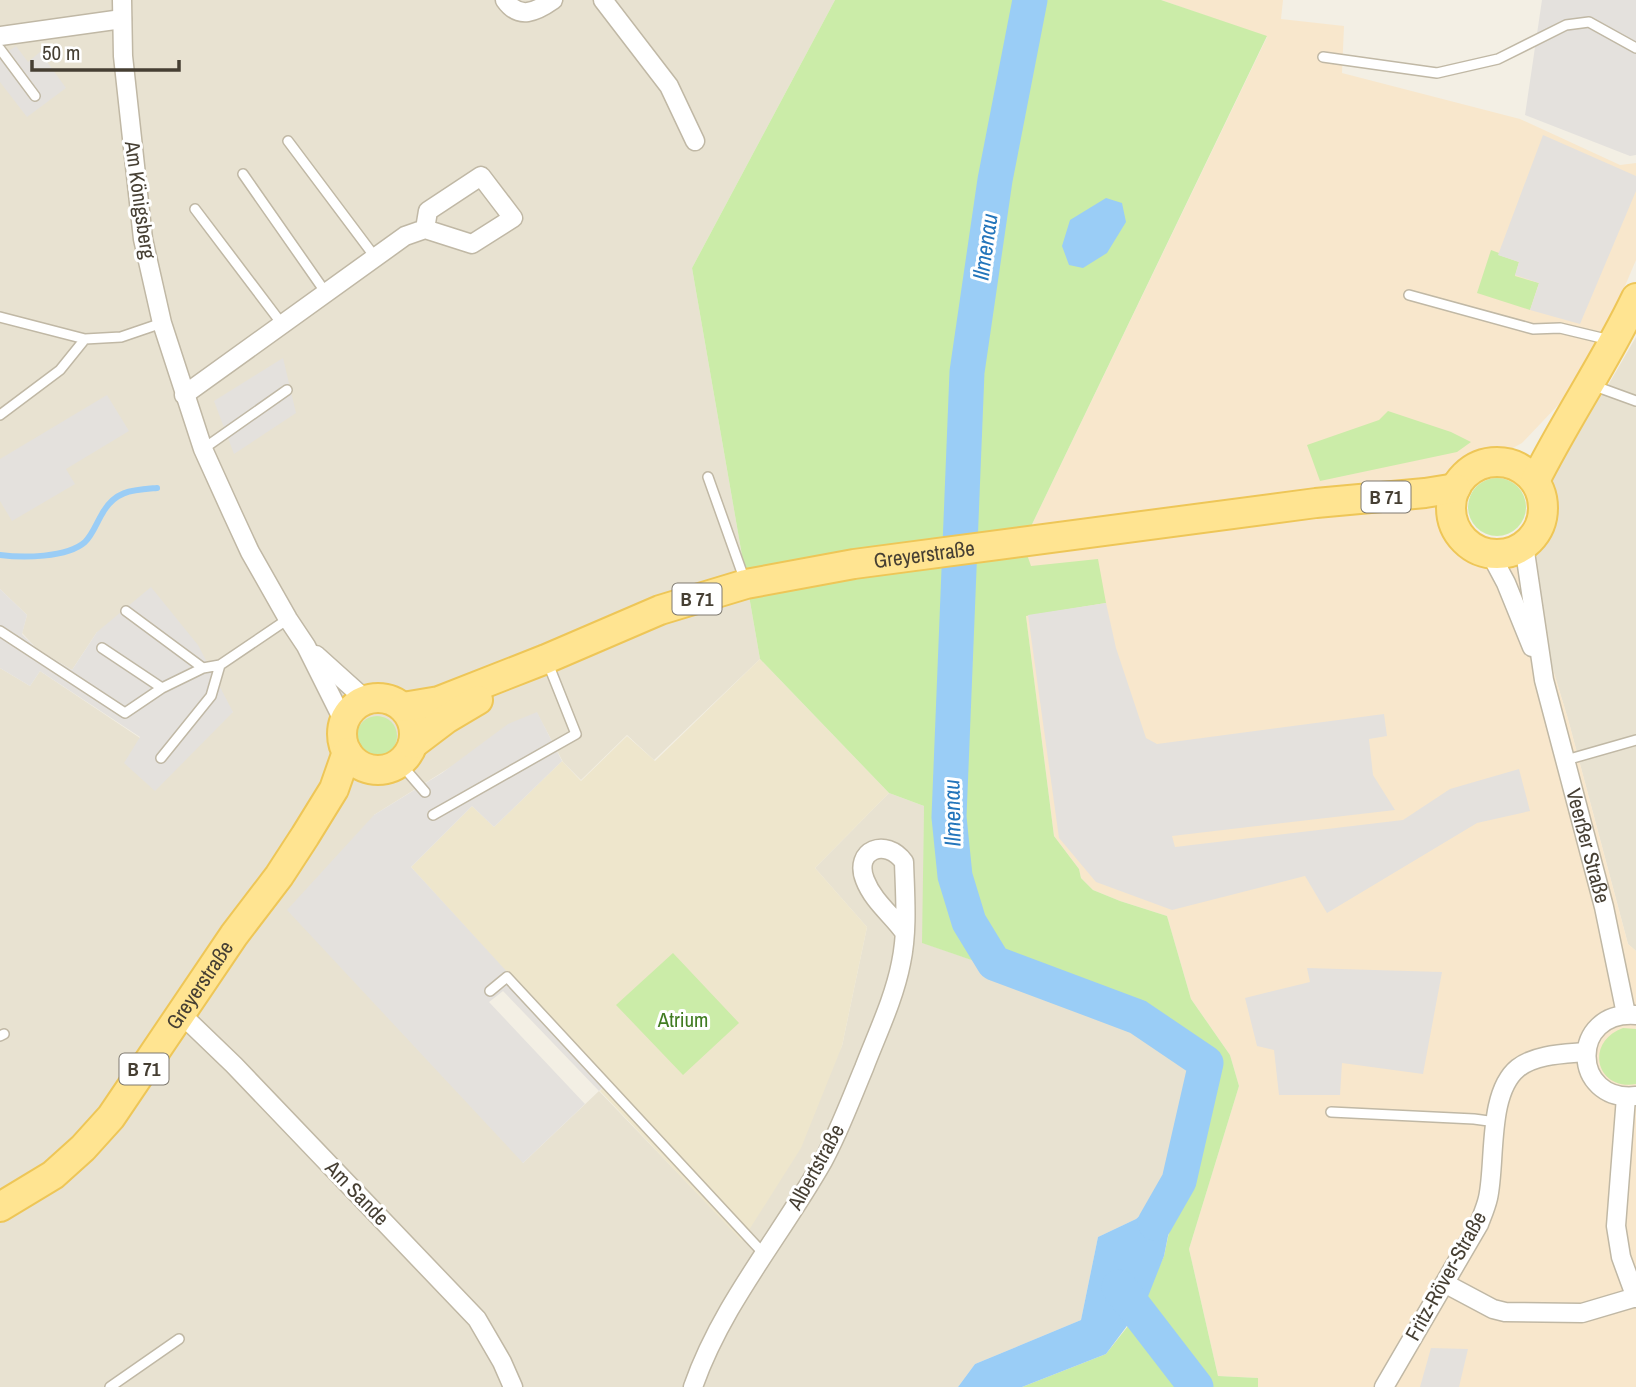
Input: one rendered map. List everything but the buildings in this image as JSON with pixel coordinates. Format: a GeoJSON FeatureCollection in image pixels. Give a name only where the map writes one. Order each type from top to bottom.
{"type":"FeatureCollection","features":[{"type":"Feature","properties":{"kind":"main road"},"geometry":{"type":"LineString","coordinates":[[1524,473],[1584,392],[1615,341],[1636,298]]}},
{"type":"Feature","properties":{"kind":"main road"},"geometry":{"type":"LineString","coordinates":[[1499,462],[1524,473],[1543,503],[1543,516],[1533,537],[1513,551],[1490,553],[1468,543],[1459,534],[1454,522],[1452,499],[1464,477],[1474,469],[1499,462]]}},
{"type":"Feature","properties":{"kind":"main road","name":"Greyerstraße"},"geometry":{"type":"LineString","coordinates":[[403,707],[439,701],[660,610],[746,584],[854,564],[1315,503],[1456,488]]}},
{"type":"Feature","properties":{"kind":"main road","name":"Greyerstraße"},"geometry":{"type":"LineString","coordinates":[[1315,503],[1425,513],[1454,522]]}},
{"type":"Feature","properties":{"kind":"main road","name":"Greyerstraße"},"geometry":{"type":"LineString","coordinates":[[0,1207],[53,1175],[83,1148],[111,1117],[234,935],[279,876],[347,798],[446,719],[546,659]]}},
{"type":"Feature","properties":{"kind":"main road"},"geometry":{"type":"LineString","coordinates":[[379,698],[392,700],[403,707],[411,718],[414,730],[396,759],[364,767],[354,761],[347,752],[342,737],[344,722],[357,705],[379,698]]}},
{"type":"Feature","properties":{"kind":"main road","name":"Greyerstraße"},"geometry":{"type":"LineString","coordinates":[[279,876],[334,789],[347,752]]}},
{"type":"Feature","properties":{"kind":"street","name":"Am Königsberg"},"geometry":{"type":"LineString","coordinates":[[122,0],[126,83],[143,239],[162,323],[184,395],[203,449],[250,552],[306,646],[344,722]]}},
{"type":"Feature","properties":{"kind":"street"},"geometry":{"type":"LineString","coordinates":[[505,0],[511,9],[526,14],[541,9],[553,0]]}},
{"type":"Feature","properties":{"kind":"street"},"geometry":{"type":"LineString","coordinates":[[603,0],[668,86],[695,141]]}},
{"type":"Feature","properties":{"kind":"street"},"geometry":{"type":"LineString","coordinates":[[0,36],[122,19]]}},
{"type":"Feature","properties":{"kind":"street"},"geometry":{"type":"LineString","coordinates":[[184,395],[405,236],[425,229],[472,244],[513,218],[481,176],[428,211],[425,229]]}},
{"type":"Feature","properties":{"kind":"street","name":"Veerßer Straße"},"geometry":{"type":"LineString","coordinates":[[1524,545],[1545,680],[1631,1014]]}},
{"type":"Feature","properties":{"kind":"street","name":"Veerßer Straße"},"geometry":{"type":"LineString","coordinates":[[1490,553],[1506,583],[1545,680]]}},
{"type":"Feature","properties":{"kind":"street","name":"Am Königsberg"},"geometry":{"type":"LineString","coordinates":[[306,646],[366,700]]}},
{"type":"Feature","properties":{"kind":"street","name":"Albertstraße"},"geometry":{"type":"LineString","coordinates":[[693,1387],[722,1321],[823,1161],[840,1126],[890,1001],[901,963],[905,932]]}},
{"type":"Feature","properties":{"kind":"street","name":"Am Sande"},"geometry":{"type":"LineString","coordinates":[[181,1014],[234,1065],[477,1319],[513,1387]]}},
{"type":"Feature","properties":{"kind":"street"},"geometry":{"type":"LineString","coordinates":[[1446,1284],[1493,1310],[1505,1312],[1582,1312],[1636,1298],[1621,1257],[1616,1226],[1631,1097],[1608,1092],[1600,1087],[1589,1071],[1586,1052],[1595,1030],[1614,1016],[1631,1014]]}},
{"type":"Feature","properties":{"kind":"street","name":"Fritz-Röver-Straße"},"geometry":{"type":"LineString","coordinates":[[1384,1387],[1479,1224],[1488,1197],[1498,1105],[1509,1077],[1531,1061],[1586,1052]]}},
{"type":"Feature","properties":{"kind":"lane"},"geometry":{"type":"LineString","coordinates":[[1323,57],[1437,73],[1498,59],[1566,25],[1589,22],[1636,48]]}},
{"type":"Feature","properties":{"kind":"lane"},"geometry":{"type":"LineString","coordinates":[[0,49],[35,96]]}},
{"type":"Feature","properties":{"kind":"lane"},"geometry":{"type":"LineString","coordinates":[[288,141],[375,257]]}},
{"type":"Feature","properties":{"kind":"lane"},"geometry":{"type":"LineString","coordinates":[[243,174],[326,293]]}},
{"type":"Feature","properties":{"kind":"lane"},"geometry":{"type":"LineString","coordinates":[[195,209],[282,324]]}},
{"type":"Feature","properties":{"kind":"lane"},"geometry":{"type":"LineString","coordinates":[[1409,296],[1533,330],[1560,328],[1615,341]]}},
{"type":"Feature","properties":{"kind":"lane"},"geometry":{"type":"LineString","coordinates":[[0,317],[85,339],[121,337],[162,323]]}},
{"type":"Feature","properties":{"kind":"lane"},"geometry":{"type":"LineString","coordinates":[[0,415],[60,370],[85,339]]}},
{"type":"Feature","properties":{"kind":"lane"},"geometry":{"type":"LineString","coordinates":[[203,449],[287,390]]}},
{"type":"Feature","properties":{"kind":"lane"},"geometry":{"type":"LineString","coordinates":[[1584,392],[1636,401]]}},
{"type":"Feature","properties":{"kind":"lane"},"geometry":{"type":"LineString","coordinates":[[708,477],[746,584]]}},
{"type":"Feature","properties":{"kind":"lane"},"geometry":{"type":"LineString","coordinates":[[126,611],[203,668]]}},
{"type":"Feature","properties":{"kind":"lane"},"geometry":{"type":"LineString","coordinates":[[0,631],[125,713],[162,688],[203,668],[220,665],[288,619]]}},
{"type":"Feature","properties":{"kind":"lane"},"geometry":{"type":"LineString","coordinates":[[102,648],[162,688]]}},
{"type":"Feature","properties":{"kind":"lane"},"geometry":{"type":"LineString","coordinates":[[433,815],[576,734],[546,659]]}},
{"type":"Feature","properties":{"kind":"lane"},"geometry":{"type":"LineString","coordinates":[[161,758],[211,696],[220,665]]}},
{"type":"Feature","properties":{"kind":"lane"},"geometry":{"type":"LineString","coordinates":[[1566,760],[1636,740]]}},
{"type":"Feature","properties":{"kind":"lane"},"geometry":{"type":"LineString","coordinates":[[396,759],[425,792]]}},
{"type":"Feature","properties":{"kind":"lane"},"geometry":{"type":"LineString","coordinates":[[490,991],[507,977],[764,1254]]}},
{"type":"Feature","properties":{"kind":"lane"},"geometry":{"type":"LineString","coordinates":[[1331,1112],[1496,1122]]}},
{"type":"Feature","properties":{"kind":"lane"},"geometry":{"type":"LineString","coordinates":[[110,1387],[179,1339]]}},
{"type":"Feature","properties":{"kind":"shaded area"},"geometry":{"type":"Polygon","coordinates":[[[0,0],[835,0],[692,268],[760,659],[654,760],[627,735],[581,780],[563,762],[537,713],[374,815],[523,1163],[599,1091],[742,1240],[842,1046],[867,927],[815,868],[889,793],[924,806],[923,943],[1138,1017],[1206,1063],[1179,1181],[1136,1219],[1098,1237],[1081,1320],[975,1364],[958,1387],[0,1387],[0,668],[30,686],[40,671],[140,738],[233,712],[97,632],[72,670],[37,649],[22,633],[27,615],[0,589],[0,0]]]}},
{"type":"Feature","properties":{"kind":"shaded area"},"geometry":{"type":"Polygon","coordinates":[[[1161,0],[1283,0],[1281,19],[1344,26],[1342,73],[1520,119],[1620,165],[1636,163],[1636,260],[1600,345],[1589,365],[1561,402],[1522,443],[1500,455],[1469,463],[1458,472],[1446,500],[1446,517],[1452,533],[1462,547],[1476,557],[1495,560],[1518,555],[1568,719],[1628,944],[1636,951],[1636,1387],[1258,1387],[1258,1378],[1218,1376],[1189,1249],[1239,1086],[1230,1055],[1191,999],[1167,916],[1093,890],[1081,878],[1079,869],[1054,836],[1026,616],[1023,543],[1267,37],[1161,0]]]}},
{"type":"Feature","properties":{"kind":"shaded area"},"geometry":{"type":"Polygon","coordinates":[[[1542,0],[1636,0],[1636,155],[1630,156],[1525,115],[1542,0]]]}},
{"type":"Feature","properties":{"kind":"shaded area"},"geometry":{"type":"Polygon","coordinates":[[[16,46],[28,62],[40,52],[66,88],[27,117],[0,82],[0,57],[16,46]]]}},
{"type":"Feature","properties":{"kind":"shaded area"},"geometry":{"type":"Polygon","coordinates":[[[1543,135],[1636,176],[1636,191],[1580,324],[1530,310],[1539,283],[1515,275],[1519,262],[1498,255],[1543,135]]]}},
{"type":"Feature","properties":{"kind":"shaded area"},"geometry":{"type":"Polygon","coordinates":[[[1636,337],[1636,951],[1628,944],[1568,719],[1518,555],[1538,541],[1545,529],[1548,502],[1544,490],[1562,449],[1607,387],[1636,337]]]}},
{"type":"Feature","properties":{"kind":"shaded area"},"geometry":{"type":"Polygon","coordinates":[[[283,358],[296,413],[234,454],[214,401],[283,358]]]}},
{"type":"Feature","properties":{"kind":"shaded area"},"geometry":{"type":"Polygon","coordinates":[[[107,395],[129,431],[66,469],[75,484],[12,521],[0,501],[0,459],[107,395]]]}},
{"type":"Feature","properties":{"kind":"shaded area"},"geometry":{"type":"Polygon","coordinates":[[[151,587],[198,645],[233,712],[155,791],[124,763],[140,737],[40,671],[30,686],[0,668],[0,589],[27,615],[22,634],[37,649],[72,670],[97,632],[151,587]]]}},
{"type":"Feature","properties":{"kind":"shaded area"},"geometry":{"type":"Polygon","coordinates":[[[1106,603],[1116,648],[1146,738],[1157,744],[1384,714],[1387,736],[1369,739],[1373,775],[1395,810],[1172,836],[1175,847],[1403,820],[1450,789],[1519,769],[1530,811],[1477,823],[1327,913],[1305,876],[1172,910],[1096,882],[1059,838],[1028,615],[1106,603]]]}},
{"type":"Feature","properties":{"kind":"shaded area"},"geometry":{"type":"Polygon","coordinates":[[[760,659],[889,793],[815,868],[867,927],[842,1046],[801,1148],[742,1241],[600,1091],[607,1083],[411,867],[472,806],[494,827],[562,761],[581,781],[627,736],[655,761],[760,659]]]}},
{"type":"Feature","properties":{"kind":"shaded area"},"geometry":{"type":"Polygon","coordinates":[[[537,712],[562,761],[494,827],[472,806],[411,867],[608,1082],[599,1091],[503,991],[489,1002],[585,1104],[523,1163],[287,910],[374,815],[442,773],[508,724],[537,712]]]}},
{"type":"Feature","properties":{"kind":"shaded area"},"geometry":{"type":"Polygon","coordinates":[[[1307,968],[1442,972],[1423,1074],[1342,1063],[1340,1095],[1279,1095],[1274,1050],[1257,1046],[1245,998],[1310,982],[1307,968]]]}},
{"type":"Feature","properties":{"kind":"shaded area"},"geometry":{"type":"Polygon","coordinates":[[[1431,1348],[1468,1349],[1459,1387],[1420,1387],[1431,1348]]]}},
{"type":"Feature","properties":{"kind":"green space"},"geometry":{"type":"Polygon","coordinates":[[[835,0],[1161,0],[1267,36],[1023,543],[1031,566],[1098,559],[1106,603],[1026,616],[1054,836],[1079,869],[1081,878],[1093,890],[1167,916],[1191,999],[1230,1055],[1239,1086],[1189,1249],[1218,1376],[1258,1378],[1258,1387],[1022,1387],[1106,1354],[1139,1312],[1164,1256],[1205,1063],[1138,1017],[922,943],[924,806],[889,793],[760,659],[692,268],[835,0]]]}},
{"type":"Feature","properties":{"kind":"green space"},"geometry":{"type":"Polygon","coordinates":[[[1491,250],[1519,262],[1515,276],[1539,283],[1530,310],[1477,293],[1491,250]]]}},
{"type":"Feature","properties":{"kind":"green space"},"geometry":{"type":"Polygon","coordinates":[[[1388,411],[1451,432],[1471,442],[1457,452],[1320,481],[1307,445],[1379,420],[1388,411]]]}},
{"type":"Feature","properties":{"kind":"green space"},"geometry":{"type":"Polygon","coordinates":[[[1497,478],[1508,480],[1521,491],[1526,507],[1524,518],[1513,531],[1497,536],[1486,534],[1473,523],[1468,507],[1470,496],[1481,483],[1497,478]]]}},
{"type":"Feature","properties":{"kind":"green space"},"geometry":{"type":"Polygon","coordinates":[[[377,716],[391,722],[397,736],[391,750],[377,756],[363,750],[357,736],[363,722],[377,716]]]}},
{"type":"Feature","properties":{"kind":"green space","name":"Atrium"},"geometry":{"type":"Polygon","coordinates":[[[673,953],[739,1023],[683,1075],[616,1005],[673,953]]]}},
{"type":"Feature","properties":{"kind":"green space"},"geometry":{"type":"Polygon","coordinates":[[[1623,1028],[1636,1029],[1636,1084],[1622,1084],[1612,1080],[1604,1073],[1600,1064],[1599,1054],[1603,1044],[1623,1028]]]}},
{"type":"Feature","properties":{"kind":"water"},"geometry":{"type":"Polygon","coordinates":[[[1106,198],[1122,203],[1126,222],[1107,253],[1083,268],[1069,265],[1062,246],[1070,220],[1106,198]]]}},
{"type":"Feature","properties":{"kind":"water"},"geometry":{"type":"Polygon","coordinates":[[[1179,1181],[1164,1256],[1147,1299],[1106,1354],[1022,1387],[958,1387],[975,1364],[1081,1320],[1098,1237],[1136,1219],[1179,1181]]]}},
{"type":"Feature","properties":{"kind":"waterway","name":"Ilmenau"},"geometry":{"type":"LineString","coordinates":[[1030,0],[995,180],[967,372],[949,817],[955,876],[969,922],[994,963],[1138,1017],[1206,1063],[1179,1181],[1155,1223]]}},
{"type":"Feature","properties":{"kind":"waterway"},"geometry":{"type":"LineString","coordinates":[[0,555],[44,556],[77,547],[88,539],[113,500],[132,491],[157,488]]}},
{"type":"Feature","properties":{"kind":"waterway"},"geometry":{"type":"LineString","coordinates":[[1119,1287],[1196,1387]]}}]}
